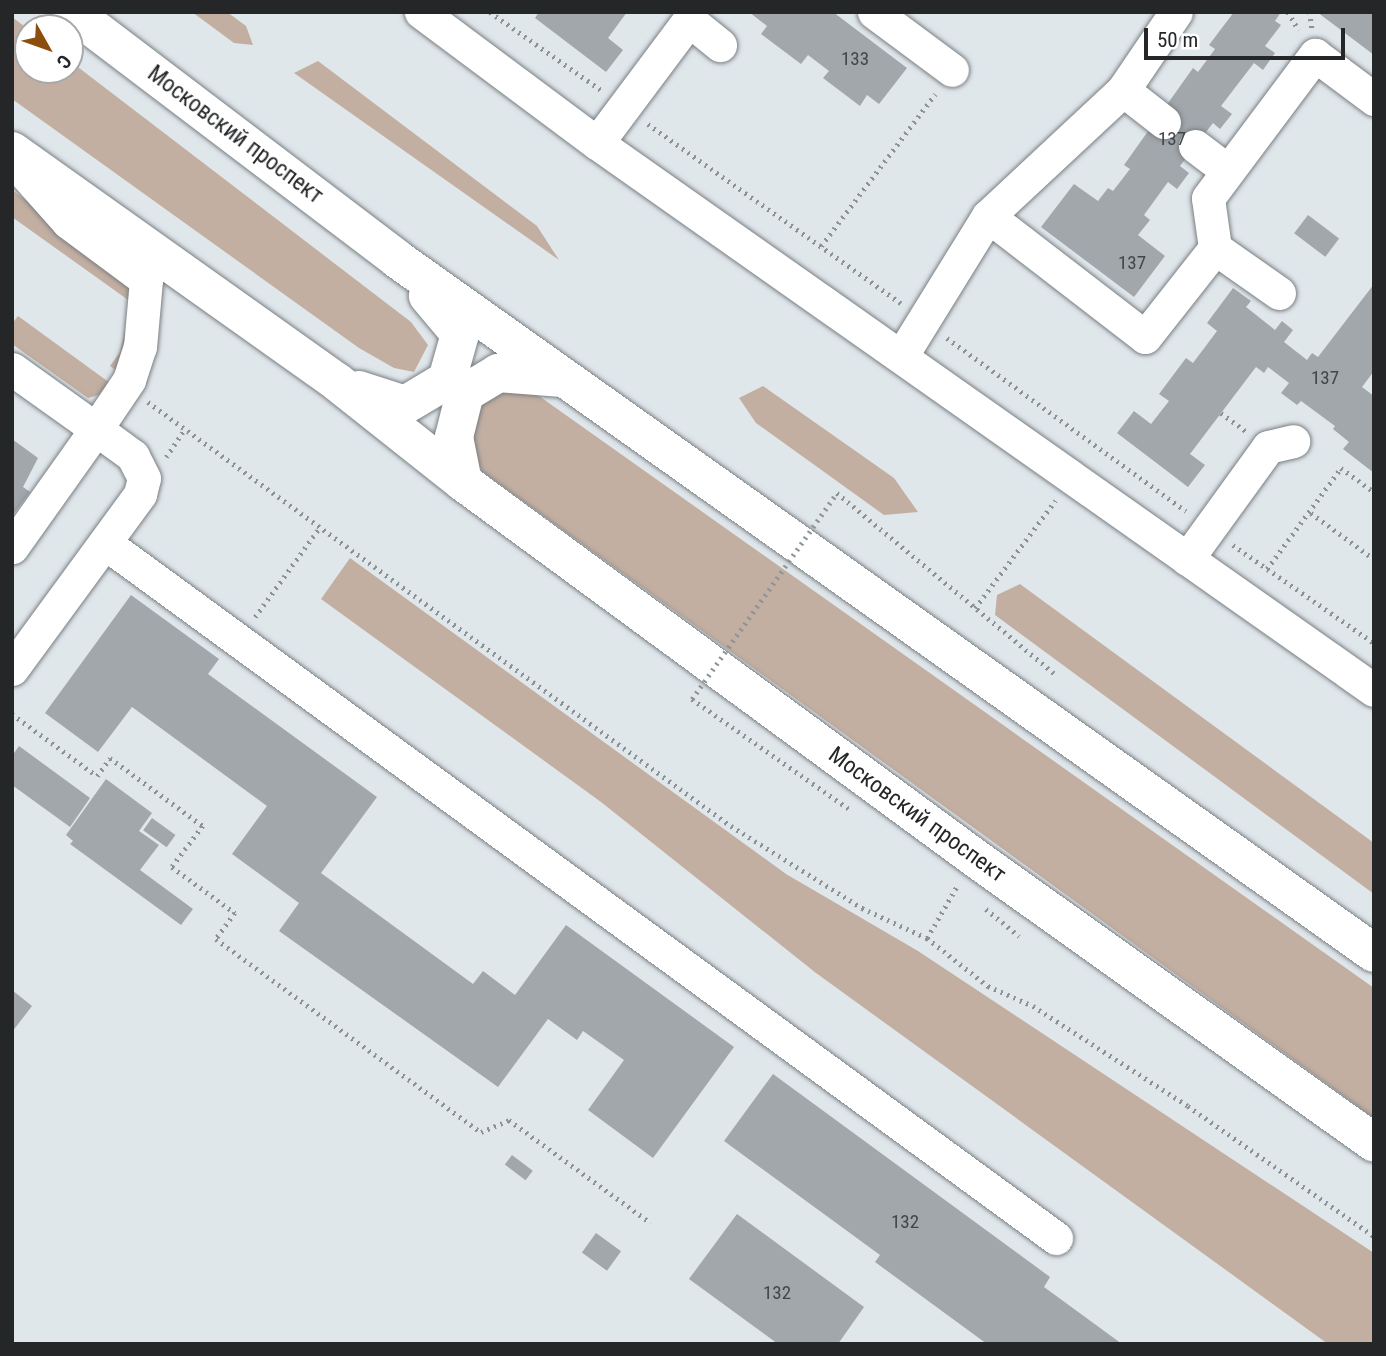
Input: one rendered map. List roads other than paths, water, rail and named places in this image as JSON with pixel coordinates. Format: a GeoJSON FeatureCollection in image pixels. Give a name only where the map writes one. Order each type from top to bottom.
{"type":"FeatureCollection","features":[{"type":"Feature","properties":{"kind":"main road","name":"Московский проспект"},"geometry":{"type":"LineString","coordinates":[[72,12],[397,259],[1374,953]]}},
{"type":"Feature","properties":{"kind":"main road","name":"Московский проспект"},"geometry":{"type":"LineString","coordinates":[[12,152],[337,382],[463,482],[1374,1143]]}},
{"type":"Feature","properties":{"kind":"main road","name":"Московский проспект"},"geometry":{"type":"LineString","coordinates":[[337,382],[405,405],[447,380],[460,334],[397,259]]}},
{"type":"Feature","properties":{"kind":"main road"},"geometry":{"type":"LineString","coordinates":[[463,482],[454,437],[465,393],[498,373],[562,377]]}},
{"type":"Feature","properties":{"kind":"street"},"geometry":{"type":"LineString","coordinates":[[421,12],[597,143],[902,355],[1374,690]]}},
{"type":"Feature","properties":{"kind":"street"},"geometry":{"type":"LineString","coordinates":[[874,12],[952,70]]}},
{"type":"Feature","properties":{"kind":"street"},"geometry":{"type":"LineString","coordinates":[[902,355],[988,216],[1123,90],[1165,16]]}},
{"type":"Feature","properties":{"kind":"street"},"geometry":{"type":"LineString","coordinates":[[597,143],[689,20],[720,45]]}},
{"type":"Feature","properties":{"kind":"street"},"geometry":{"type":"LineString","coordinates":[[988,216],[1144,337],[1215,248],[1208,198],[1315,55],[1374,99]]}},
{"type":"Feature","properties":{"kind":"street"},"geometry":{"type":"LineString","coordinates":[[1123,90],[1164,121]]}},
{"type":"Feature","properties":{"kind":"street"},"geometry":{"type":"LineString","coordinates":[[1195,146],[1228,171]]}},
{"type":"Feature","properties":{"kind":"street"},"geometry":{"type":"LineString","coordinates":[[12,160],[68,222],[146,280],[140,347],[129,380],[12,547]]}},
{"type":"Feature","properties":{"kind":"street"},"geometry":{"type":"LineString","coordinates":[[1215,248],[1279,293]]}},
{"type":"Feature","properties":{"kind":"street"},"geometry":{"type":"LineString","coordinates":[[12,369],[133,456],[144,478],[140,494],[12,669]]}},
{"type":"Feature","properties":{"kind":"street"},"geometry":{"type":"LineString","coordinates":[[1187,559],[1268,447],[1293,441]]}},
{"type":"Feature","properties":{"kind":"street"},"geometry":{"type":"LineString","coordinates":[[105,543],[1056,1238]]}}]}
